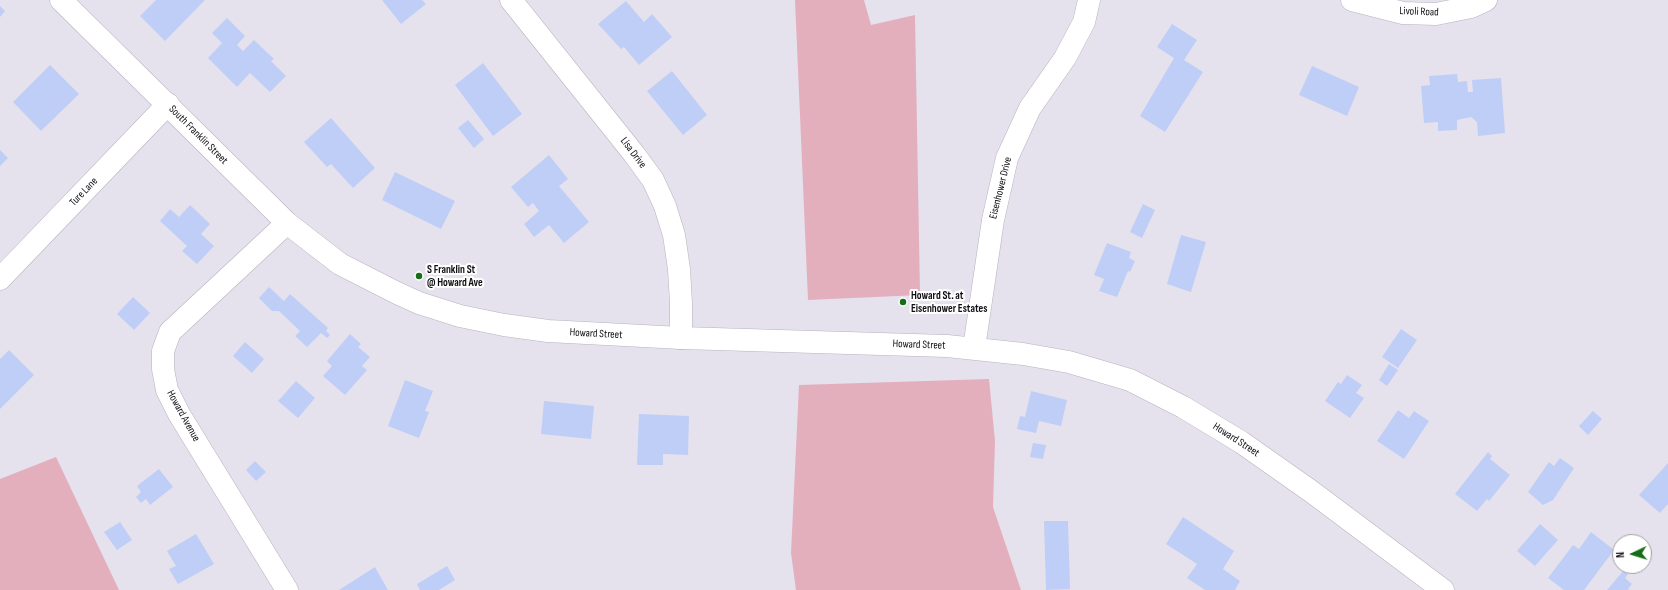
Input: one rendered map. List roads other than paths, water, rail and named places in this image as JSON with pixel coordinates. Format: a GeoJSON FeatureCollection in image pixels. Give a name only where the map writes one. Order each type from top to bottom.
{"type":"FeatureCollection","features":[{"type":"Feature","properties":{"kind":"street","name":"South Franklin Street"},"geometry":{"type":"LineString","coordinates":[[61,0],[288,222],[312,244],[340,264]]}},
{"type":"Feature","properties":{"kind":"street","name":"Lisa Drive"},"geometry":{"type":"LineString","coordinates":[[511,0],[653,180],[665,206],[674,235],[679,269],[681,338]]}},
{"type":"Feature","properties":{"kind":"street","name":"Eisenhower Drive"},"geometry":{"type":"LineString","coordinates":[[974,348],[993,220],[1007,158],[1030,108],[1065,58],[1084,22],[1089,0]]}},
{"type":"Feature","properties":{"kind":"street","name":"Livoli Road"},"geometry":{"type":"LineString","coordinates":[[1352,0],[1402,13],[1436,14],[1471,7],[1486,0]]}},
{"type":"Feature","properties":{"kind":"street","name":"Ture Lane"},"geometry":{"type":"LineString","coordinates":[[0,279],[168,104]]}},
{"type":"Feature","properties":{"kind":"street","name":"Howard Avenue"},"geometry":{"type":"LineString","coordinates":[[286,590],[173,402],[167,390],[163,369],[162,351],[170,332],[288,222]]}},
{"type":"Feature","properties":{"kind":"street","name":"Howard Street"},"geometry":{"type":"LineString","coordinates":[[340,264],[408,298],[440,310],[504,325],[548,331],[681,338],[974,348],[1069,362],[1130,380],[1183,407],[1241,442],[1312,492],[1444,590]]}},
{"type":"Feature","properties":{"kind":"place","name":"S Franklin St @ Howard Ave"},"geometry":{"type":"Point","coordinates":[419,276]}},
{"type":"Feature","properties":{"kind":"place","name":"Howard St. at Eisenhower Estates"},"geometry":{"type":"Point","coordinates":[903,302]}}]}
